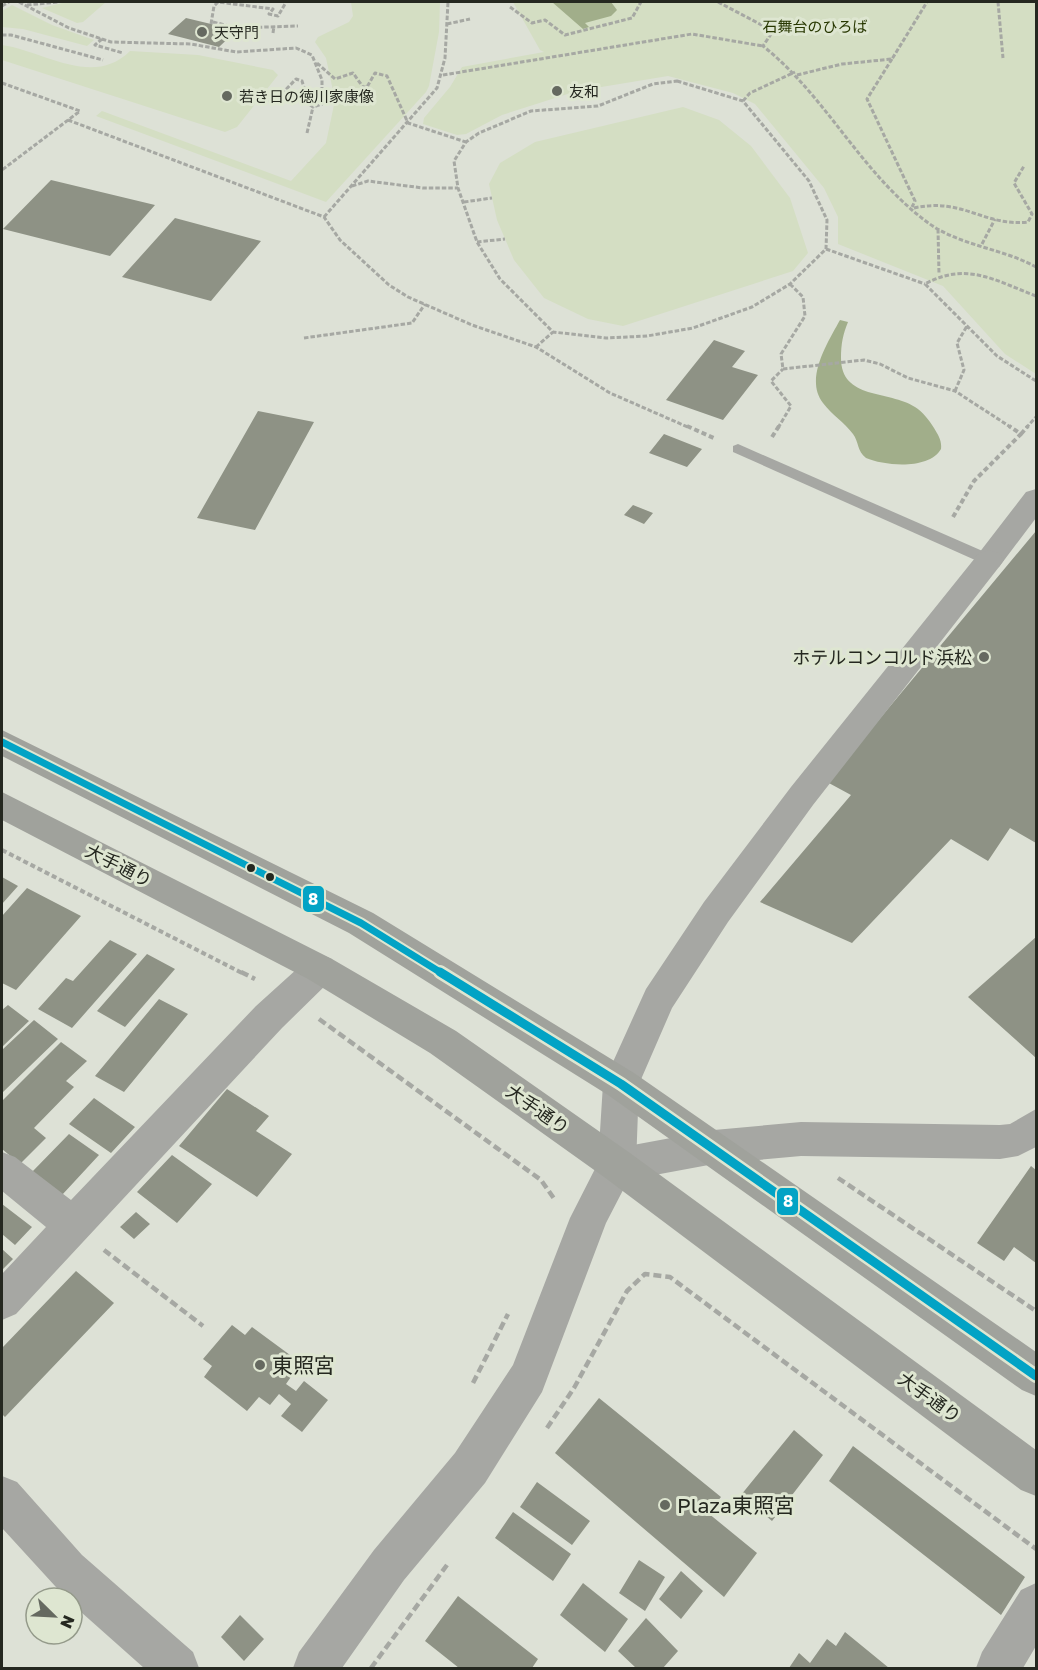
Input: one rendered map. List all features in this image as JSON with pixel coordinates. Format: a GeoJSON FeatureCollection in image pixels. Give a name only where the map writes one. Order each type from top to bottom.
{"type":"FeatureCollection","features":[{"type":"Feature","properties":{"kind":"highway"},"geometry":{"type":"LineString","coordinates":[[2,742],[361,923],[621,1084],[714,1147],[1036,1376]]}},
{"type":"Feature","properties":{"kind":"highway","name":"大手通り"},"geometry":{"type":"LineString","coordinates":[[2,805],[321,969],[443,1042],[617,1165],[1036,1475]]}},
{"type":"Feature","properties":{"kind":"street"},"geometry":{"type":"LineString","coordinates":[[315,1668],[389,1565],[470,1468],[528,1378],[589,1218],[617,1165],[621,1084],[658,999],[716,912],[802,796],[1036,499]]}},
{"type":"Feature","properties":{"kind":"street"},"geometry":{"type":"LineString","coordinates":[[2,1302],[269,1017],[321,969]]}},
{"type":"Feature","properties":{"kind":"street"},"geometry":{"type":"LineString","coordinates":[[617,1165],[714,1147],[801,1139],[1000,1142],[1018,1139],[1036,1126]]}},
{"type":"Feature","properties":{"kind":"street"},"geometry":{"type":"LineString","coordinates":[[2,1169],[72,1225]]}},
{"type":"Feature","properties":{"kind":"street"},"geometry":{"type":"LineString","coordinates":[[2,1497],[67,1570],[177,1668]]}},
{"type":"Feature","properties":{"kind":"street"},"geometry":{"type":"LineString","coordinates":[[998,1668],[1036,1605]]}},
{"type":"Feature","properties":{"kind":"lane"},"geometry":{"type":"LineString","coordinates":[[738,449],[989,560]]}},
{"type":"Feature","properties":{"kind":"path"},"geometry":{"type":"LineString","coordinates":[[2,6],[9,2]]}},
{"type":"Feature","properties":{"kind":"path"},"geometry":{"type":"LineString","coordinates":[[19,2],[69,28],[102,39],[192,42],[236,52],[296,48],[311,54],[316,62],[335,79],[353,73],[363,87],[367,87],[375,73],[387,76],[408,123],[466,142]]}},
{"type":"Feature","properties":{"kind":"path"},"geometry":{"type":"LineString","coordinates":[[26,5],[58,2]]}},
{"type":"Feature","properties":{"kind":"path"},"geometry":{"type":"LineString","coordinates":[[285,4],[278,16],[269,15],[273,9],[218,2],[214,6],[212,23],[237,28],[298,26]]}},
{"type":"Feature","properties":{"kind":"path"},"geometry":{"type":"LineString","coordinates":[[324,217],[437,88],[443,75],[447,24],[445,11],[448,2]]}},
{"type":"Feature","properties":{"kind":"path"},"geometry":{"type":"LineString","coordinates":[[510,7],[532,23],[545,20],[565,35],[632,18],[641,2]]}},
{"type":"Feature","properties":{"kind":"path"},"geometry":{"type":"LineString","coordinates":[[718,2],[748,20],[773,31],[763,46]]}},
{"type":"Feature","properties":{"kind":"path"},"geometry":{"type":"LineString","coordinates":[[912,208],[915,201],[867,99],[927,2]]}},
{"type":"Feature","properties":{"kind":"path"},"geometry":{"type":"LineString","coordinates":[[998,2],[1003,58]]}},
{"type":"Feature","properties":{"kind":"path"},"geometry":{"type":"LineString","coordinates":[[447,24],[470,20]]}},
{"type":"Feature","properties":{"kind":"path"},"geometry":{"type":"LineString","coordinates":[[273,33],[274,26]]}},
{"type":"Feature","properties":{"kind":"path"},"geometry":{"type":"LineString","coordinates":[[443,75],[692,34],[763,46],[796,74],[850,149],[883,184],[912,208],[938,229],[982,244],[1036,267]]}},
{"type":"Feature","properties":{"kind":"path"},"geometry":{"type":"LineString","coordinates":[[2,35],[11,35],[103,60]]}},
{"type":"Feature","properties":{"kind":"path"},"geometry":{"type":"LineString","coordinates":[[102,39],[95,45],[123,53]]}},
{"type":"Feature","properties":{"kind":"path"},"geometry":{"type":"LineString","coordinates":[[743,101],[750,93],[796,74],[842,64],[892,58]]}},
{"type":"Feature","properties":{"kind":"path"},"geometry":{"type":"LineString","coordinates":[[313,107],[324,102],[316,62]]}},
{"type":"Feature","properties":{"kind":"path"},"geometry":{"type":"LineString","coordinates":[[269,100],[275,101],[296,79],[302,81],[309,104],[313,107]]}},
{"type":"Feature","properties":{"kind":"path"},"geometry":{"type":"LineString","coordinates":[[671,81],[743,101],[809,181],[827,220],[826,249],[790,284],[752,306],[693,328],[647,336],[606,338],[553,332],[500,279],[477,242],[458,188],[454,161],[466,142],[479,133],[531,111],[598,106],[653,84],[671,81]]}},
{"type":"Feature","properties":{"kind":"path"},"geometry":{"type":"LineString","coordinates":[[2,82],[80,111],[2,170]]}},
{"type":"Feature","properties":{"kind":"path"},"geometry":{"type":"LineString","coordinates":[[307,134],[313,107]]}},
{"type":"Feature","properties":{"kind":"path"},"geometry":{"type":"LineString","coordinates":[[68,120],[324,217],[340,240],[389,285],[425,304],[536,347],[610,393],[738,449]]}},
{"type":"Feature","properties":{"kind":"path"},"geometry":{"type":"LineString","coordinates":[[912,208],[945,202],[994,219],[1015,224],[1028,222],[1032,214],[1014,183],[1024,166]]}},
{"type":"Feature","properties":{"kind":"path"},"geometry":{"type":"LineString","coordinates":[[351,186],[368,181],[423,188],[458,188]]}},
{"type":"Feature","properties":{"kind":"path"},"geometry":{"type":"LineString","coordinates":[[464,202],[492,198]]}},
{"type":"Feature","properties":{"kind":"path"},"geometry":{"type":"LineString","coordinates":[[982,244],[994,219]]}},
{"type":"Feature","properties":{"kind":"path"},"geometry":{"type":"LineString","coordinates":[[938,229],[939,274]]}},
{"type":"Feature","properties":{"kind":"path"},"geometry":{"type":"LineString","coordinates":[[477,242],[505,239]]}},
{"type":"Feature","properties":{"kind":"path"},"geometry":{"type":"LineString","coordinates":[[826,249],[925,284],[997,356],[1036,381]]}},
{"type":"Feature","properties":{"kind":"path"},"geometry":{"type":"LineString","coordinates":[[925,284],[939,274],[985,275],[1036,296]]}},
{"type":"Feature","properties":{"kind":"path"},"geometry":{"type":"LineString","coordinates":[[783,369],[781,354],[806,316],[802,297],[790,284]]}},
{"type":"Feature","properties":{"kind":"path"},"geometry":{"type":"LineString","coordinates":[[304,338],[412,323],[425,304]]}},
{"type":"Feature","properties":{"kind":"path"},"geometry":{"type":"LineString","coordinates":[[954,391],[964,370],[957,343],[968,326]]}},
{"type":"Feature","properties":{"kind":"path"},"geometry":{"type":"LineString","coordinates":[[536,347],[553,332]]}},
{"type":"Feature","properties":{"kind":"path"},"geometry":{"type":"LineString","coordinates":[[789,416],[791,405],[771,381],[783,369],[864,360],[880,364],[908,378],[954,391],[1021,434]]}},
{"type":"Feature","properties":{"kind":"path"},"geometry":{"type":"LineString","coordinates":[[951,521],[966,488],[980,471],[1021,434],[1036,417]]}},
{"type":"Feature","properties":{"kind":"path"},"geometry":{"type":"LineString","coordinates":[[2,850],[266,985]]}},
{"type":"Feature","properties":{"kind":"path"},"geometry":{"type":"LineString","coordinates":[[312,1014],[541,1180],[555,1198],[554,1207]]}},
{"type":"Feature","properties":{"kind":"path"},"geometry":{"type":"LineString","coordinates":[[830,1173],[1036,1311]]}},
{"type":"Feature","properties":{"kind":"path"},"geometry":{"type":"LineString","coordinates":[[72,1225],[203,1326]]}},
{"type":"Feature","properties":{"kind":"path"},"geometry":{"type":"LineString","coordinates":[[544,1433],[574,1388],[627,1291],[645,1274],[670,1278],[1036,1549]]}},
{"type":"Feature","properties":{"kind":"path"},"geometry":{"type":"LineString","coordinates":[[471,1386],[510,1309]]}},
{"type":"Feature","properties":{"kind":"path"},"geometry":{"type":"LineString","coordinates":[[370,1668],[452,1558]]}},
{"type":"Feature","properties":{"kind":"green space"},"geometry":{"type":"Polygon","coordinates":[[[66,2],[106,2],[83,22],[77,23],[42,8],[66,2]]]}},
{"type":"Feature","properties":{"kind":"green space"},"geometry":{"type":"Polygon","coordinates":[[[351,2],[440,2],[439,32],[426,92],[326,202],[96,116],[102,111],[291,181],[326,143],[335,100],[326,58],[315,42],[318,37],[349,22],[353,16],[351,2]]]}},
{"type":"Feature","properties":{"kind":"green space","name":"石舞台のひろば"},"geometry":{"type":"Polygon","coordinates":[[[513,2],[1036,2],[1036,374],[1005,354],[943,286],[838,244],[838,217],[824,188],[755,104],[733,93],[668,76],[577,91],[502,115],[466,134],[457,135],[423,124],[424,118],[450,87],[462,67],[544,52],[540,50],[513,2]]]}},
{"type":"Feature","properties":{"kind":"green space"},"geometry":{"type":"Polygon","coordinates":[[[12,5],[52,25],[94,40],[87,46],[23,29],[2,27],[2,11],[12,5]]]}},
{"type":"Feature","properties":{"kind":"green space"},"geometry":{"type":"Polygon","coordinates":[[[2,45],[84,67],[100,67],[116,62],[130,51],[198,55],[273,70],[278,75],[237,127],[225,132],[2,60],[2,45]]]}},
{"type":"Feature","properties":{"kind":"green space"},"geometry":{"type":"Polygon","coordinates":[[[683,107],[719,120],[751,146],[790,198],[808,253],[793,271],[623,326],[588,319],[544,298],[514,260],[497,220],[489,184],[500,163],[535,142],[683,107]]]}},
{"type":"Feature","properties":{"kind":"shaded area"},"geometry":{"type":"Polygon","coordinates":[[[552,2],[611,2],[617,10],[611,16],[585,23],[589,27],[583,29],[552,2]]]}},
{"type":"Feature","properties":{"kind":"shaded area"},"geometry":{"type":"Polygon","coordinates":[[[840,320],[848,322],[841,348],[841,358],[843,371],[849,381],[868,392],[904,402],[921,411],[940,440],[941,449],[935,456],[917,463],[906,464],[884,463],[866,458],[853,434],[823,403],[816,383],[817,372],[824,350],[840,320]]]}},
{"type":"Feature","properties":{"kind":"building","name":"天守門"},"geometry":{"type":"Polygon","coordinates":[[[186,18],[236,31],[219,47],[168,34],[186,18]]]}},
{"type":"Feature","properties":{"kind":"building"},"geometry":{"type":"Polygon","coordinates":[[[51,180],[155,205],[110,256],[3,229],[51,180]]]}},
{"type":"Feature","properties":{"kind":"building"},"geometry":{"type":"Polygon","coordinates":[[[175,218],[261,241],[211,301],[122,277],[175,218]]]}},
{"type":"Feature","properties":{"kind":"building"},"geometry":{"type":"Polygon","coordinates":[[[714,340],[745,351],[732,367],[758,375],[723,420],[666,400],[714,340]]]}},
{"type":"Feature","properties":{"kind":"building"},"geometry":{"type":"Polygon","coordinates":[[[258,411],[314,422],[255,530],[197,518],[258,411]]]}},
{"type":"Feature","properties":{"kind":"building"},"geometry":{"type":"Polygon","coordinates":[[[664,434],[702,449],[687,467],[649,453],[664,434]]]}},
{"type":"Feature","properties":{"kind":"building"},"geometry":{"type":"Polygon","coordinates":[[[633,505],[653,513],[644,524],[624,515],[633,505]]]}},
{"type":"Feature","properties":{"kind":"building","name":"ホテルコンコルド浜松"},"geometry":{"type":"Polygon","coordinates":[[[1036,531],[1036,843],[1010,828],[988,861],[951,839],[852,943],[760,902],[851,795],[827,782],[1036,531]]]}},
{"type":"Feature","properties":{"kind":"building"},"geometry":{"type":"Polygon","coordinates":[[[2,877],[18,886],[2,904],[2,877]]]}},
{"type":"Feature","properties":{"kind":"building"},"geometry":{"type":"Polygon","coordinates":[[[27,888],[81,916],[16,990],[2,983],[2,916],[27,888]]]}},
{"type":"Feature","properties":{"kind":"building"},"geometry":{"type":"Polygon","coordinates":[[[1036,937],[1036,1058],[968,997],[1036,937]]]}},
{"type":"Feature","properties":{"kind":"building"},"geometry":{"type":"Polygon","coordinates":[[[110,940],[137,954],[72,1028],[38,1009],[66,978],[73,981],[110,940]]]}},
{"type":"Feature","properties":{"kind":"building"},"geometry":{"type":"Polygon","coordinates":[[[147,954],[175,969],[125,1027],[97,1011],[147,954]]]}},
{"type":"Feature","properties":{"kind":"building"},"geometry":{"type":"Polygon","coordinates":[[[159,999],[188,1014],[124,1092],[95,1076],[159,999]]]}},
{"type":"Feature","properties":{"kind":"building"},"geometry":{"type":"Polygon","coordinates":[[[8,1005],[29,1021],[2,1047],[2,1010],[8,1005]]]}},
{"type":"Feature","properties":{"kind":"building"},"geometry":{"type":"Polygon","coordinates":[[[34,1020],[58,1039],[2,1093],[2,1050],[34,1020]]]}},
{"type":"Feature","properties":{"kind":"building"},"geometry":{"type":"Polygon","coordinates":[[[61,1042],[87,1061],[66,1081],[74,1087],[34,1128],[46,1138],[20,1164],[2,1149],[2,1101],[61,1042]]]}},
{"type":"Feature","properties":{"kind":"building"},"geometry":{"type":"Polygon","coordinates":[[[227,1089],[269,1116],[256,1131],[292,1154],[257,1197],[179,1146],[227,1089]]]}},
{"type":"Feature","properties":{"kind":"building"},"geometry":{"type":"Polygon","coordinates":[[[94,1098],[135,1127],[111,1153],[69,1124],[94,1098]]]}},
{"type":"Feature","properties":{"kind":"building"},"geometry":{"type":"Polygon","coordinates":[[[69,1134],[99,1155],[62,1195],[32,1172],[69,1134]]]}},
{"type":"Feature","properties":{"kind":"building"},"geometry":{"type":"Polygon","coordinates":[[[172,1155],[212,1184],[177,1223],[137,1192],[172,1155]]]}},
{"type":"Feature","properties":{"kind":"building"},"geometry":{"type":"Polygon","coordinates":[[[1031,1166],[1036,1170],[1036,1263],[1014,1247],[1004,1261],[977,1243],[1031,1166]]]}},
{"type":"Feature","properties":{"kind":"building"},"geometry":{"type":"Polygon","coordinates":[[[2,1204],[32,1227],[15,1245],[2,1234],[2,1204]]]}},
{"type":"Feature","properties":{"kind":"building"},"geometry":{"type":"Polygon","coordinates":[[[136,1212],[150,1224],[134,1239],[120,1227],[136,1212]]]}},
{"type":"Feature","properties":{"kind":"building"},"geometry":{"type":"Polygon","coordinates":[[[2,1249],[13,1259],[2,1270],[2,1249]]]}},
{"type":"Feature","properties":{"kind":"building"},"geometry":{"type":"Polygon","coordinates":[[[76,1271],[114,1303],[5,1417],[2,1414],[2,1348],[76,1271]]]}},
{"type":"Feature","properties":{"kind":"building"},"geometry":{"type":"Polygon","coordinates":[[[232,1325],[245,1335],[252,1327],[290,1355],[283,1362],[295,1371],[286,1384],[296,1391],[304,1381],[328,1400],[302,1432],[281,1416],[291,1404],[279,1394],[270,1405],[259,1397],[247,1411],[204,1377],[212,1366],[203,1359],[232,1325]]]}},
{"type":"Feature","properties":{"kind":"building","name":"Plaza東照宮"},"geometry":{"type":"Polygon","coordinates":[[[599,1398],[721,1497],[708,1513],[757,1553],[724,1597],[555,1453],[599,1398]]]}},
{"type":"Feature","properties":{"kind":"building"},"geometry":{"type":"Polygon","coordinates":[[[794,1430],[823,1455],[772,1521],[741,1495],[794,1430]]]}},
{"type":"Feature","properties":{"kind":"building"},"geometry":{"type":"Polygon","coordinates":[[[853,1446],[1025,1577],[1001,1615],[829,1481],[853,1446]]]}},
{"type":"Feature","properties":{"kind":"building"},"geometry":{"type":"Polygon","coordinates":[[[537,1482],[590,1521],[572,1545],[520,1507],[537,1482]]]}},
{"type":"Feature","properties":{"kind":"building"},"geometry":{"type":"Polygon","coordinates":[[[513,1512],[571,1554],[553,1581],[495,1538],[513,1512]]]}},
{"type":"Feature","properties":{"kind":"building"},"geometry":{"type":"Polygon","coordinates":[[[639,1560],[665,1577],[645,1611],[619,1593],[639,1560]]]}},
{"type":"Feature","properties":{"kind":"building"},"geometry":{"type":"Polygon","coordinates":[[[681,1571],[703,1591],[681,1619],[659,1599],[681,1571]]]}},
{"type":"Feature","properties":{"kind":"building"},"geometry":{"type":"Polygon","coordinates":[[[583,1583],[628,1619],[605,1652],[560,1615],[583,1583]]]}},
{"type":"Feature","properties":{"kind":"building"},"geometry":{"type":"Polygon","coordinates":[[[458,1596],[538,1659],[532,1668],[459,1668],[425,1641],[458,1596]]]}},
{"type":"Feature","properties":{"kind":"building"},"geometry":{"type":"Polygon","coordinates":[[[240,1615],[264,1639],[244,1661],[221,1637],[240,1615]]]}},
{"type":"Feature","properties":{"kind":"building"},"geometry":{"type":"Polygon","coordinates":[[[646,1618],[678,1651],[663,1668],[636,1668],[618,1651],[646,1618]]]}},
{"type":"Feature","properties":{"kind":"building"},"geometry":{"type":"Polygon","coordinates":[[[845,1632],[889,1668],[789,1668],[799,1653],[810,1663],[827,1639],[836,1646],[845,1632]]]}},
{"type":"Feature","properties":{"kind":"transit line","name":"8"},"geometry":{"type":"LineString","coordinates":[[2,742],[361,923],[621,1084],[1036,1376]]}},
{"type":"Feature","properties":{"kind":"place","name":"天守門"},"geometry":{"type":"Point","coordinates":[202,32]}},
{"type":"Feature","properties":{"kind":"place","name":"友和"},"geometry":{"type":"Point","coordinates":[557,91]}},
{"type":"Feature","properties":{"kind":"place","name":"若き日の徳川家康像"},"geometry":{"type":"Point","coordinates":[227,96]}},
{"type":"Feature","properties":{"kind":"place","name":"ホテルコンコルド浜松"},"geometry":{"type":"Point","coordinates":[984,657]}},
{"type":"Feature","properties":{"kind":"place","name":"東照宮"},"geometry":{"type":"Point","coordinates":[260,1365]}},
{"type":"Feature","properties":{"kind":"place","name":"Plaza東照宮"},"geometry":{"type":"Point","coordinates":[665,1505]}}]}
